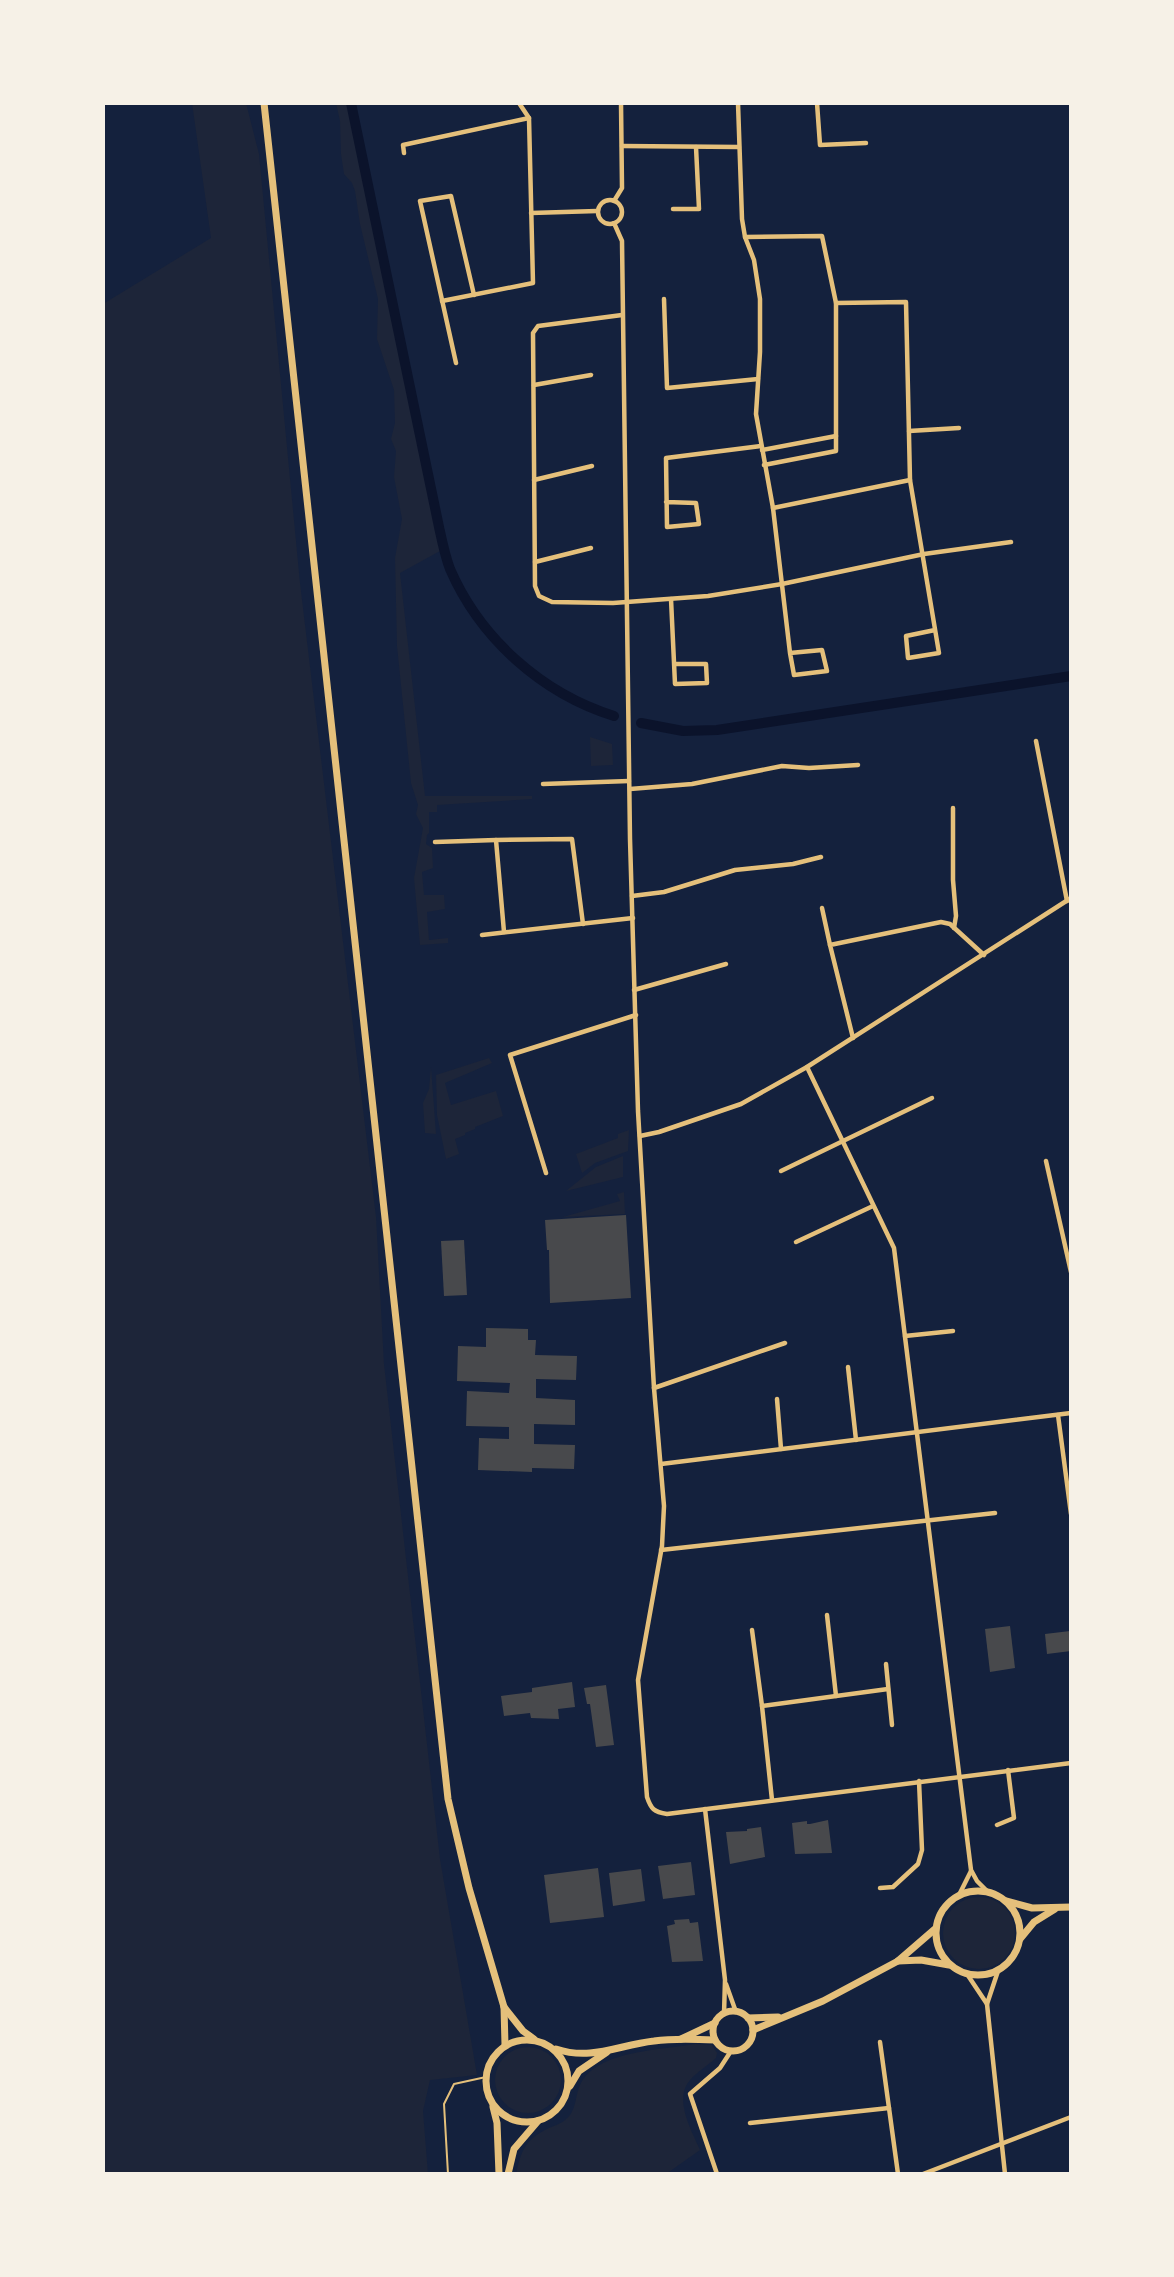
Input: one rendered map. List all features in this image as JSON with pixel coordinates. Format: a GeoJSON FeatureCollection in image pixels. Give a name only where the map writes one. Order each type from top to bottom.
{"type":"FeatureCollection","features":[{"type":"Feature","properties":{"kind":"main road"},"geometry":{"type":"LineString","coordinates":[[264,103],[448,1800],[469,1888],[504,2007],[505,2045]]}},
{"type":"Feature","properties":{"kind":"main road"},"geometry":{"type":"LineString","coordinates":[[949,1965],[936,1942],[936,1929],[943,1909],[959,1895],[988,1892],[1003,1900],[1032,1908],[1071,1908]]}},
{"type":"Feature","properties":{"kind":"main road"},"geometry":{"type":"LineString","coordinates":[[1003,1900],[1017,1917],[1020,1939]]}},
{"type":"Feature","properties":{"kind":"main road"},"geometry":{"type":"LineString","coordinates":[[898,1961],[928,1960],[949,1965],[967,1975],[998,1971],[1008,1963],[1016,1952],[1020,1939],[1034,1922],[1055,1909]]}},
{"type":"Feature","properties":{"kind":"main road"},"geometry":{"type":"LineString","coordinates":[[753,2030],[822,2001],[898,1961],[936,1929]]}},
{"type":"Feature","properties":{"kind":"main road"},"geometry":{"type":"LineString","coordinates":[[504,2007],[523,2031],[534,2039],[575,2055],[656,2040],[715,2040]]}},
{"type":"Feature","properties":{"kind":"main road"},"geometry":{"type":"LineString","coordinates":[[680,2040],[715,2023],[724,2014],[736,2012],[748,2018],[785,2017]]}},
{"type":"Feature","properties":{"kind":"main road"},"geometry":{"type":"LineString","coordinates":[[715,2023],[715,2040],[725,2049],[732,2051],[749,2043],[753,2030],[748,2018]]}},
{"type":"Feature","properties":{"kind":"main road"},"geometry":{"type":"LineString","coordinates":[[499,2174],[497,2123],[486,2091],[488,2065],[505,2045],[534,2039]]}},
{"type":"Feature","properties":{"kind":"main road"},"geometry":{"type":"LineString","coordinates":[[552,2047],[566,2066],[568,2090]]}},
{"type":"Feature","properties":{"kind":"main road"},"geometry":{"type":"LineString","coordinates":[[508,2174],[514,2149],[538,2121],[558,2109],[579,2071],[609,2050]]}},
{"type":"Feature","properties":{"kind":"main road"},"geometry":{"type":"LineString","coordinates":[[492,2103],[512,2120],[538,2121]]}},
{"type":"Feature","properties":{"kind":"street"},"geometry":{"type":"LineString","coordinates":[[442,301],[533,283],[529,118],[519,103]]}},
{"type":"Feature","properties":{"kind":"street"},"geometry":{"type":"LineString","coordinates":[[614,201],[622,188],[621,103]]}},
{"type":"Feature","properties":{"kind":"street"},"geometry":{"type":"LineString","coordinates":[[738,103],[745,237],[754,260],[760,299],[756,414],[773,508],[790,653],[794,675],[827,671],[822,650],[790,653]]}},
{"type":"Feature","properties":{"kind":"street"},"geometry":{"type":"LineString","coordinates":[[817,103],[820,145],[866,143]]}},
{"type":"Feature","properties":{"kind":"street"},"geometry":{"type":"LineString","coordinates":[[404,153],[402,145],[529,118]]}},
{"type":"Feature","properties":{"kind":"street"},"geometry":{"type":"LineString","coordinates":[[622,146],[739,147]]}},
{"type":"Feature","properties":{"kind":"street"},"geometry":{"type":"LineString","coordinates":[[673,209],[699,209],[696,147]]}},
{"type":"Feature","properties":{"kind":"street"},"geometry":{"type":"LineString","coordinates":[[456,363],[420,201],[451,196],[474,295]]}},
{"type":"Feature","properties":{"kind":"street"},"geometry":{"type":"LineString","coordinates":[[614,201],[620,205],[620,219],[614,223],[604,223],[597,211],[603,202],[614,201]]}},
{"type":"Feature","properties":{"kind":"street"},"geometry":{"type":"LineString","coordinates":[[531,213],[597,211]]}},
{"type":"Feature","properties":{"kind":"street"},"geometry":{"type":"LineString","coordinates":[[614,223],[622,241],[634,990],[654,1388],[664,1506],[661,1550],[638,1680],[647,1797],[651,1808],[667,1814],[1071,1763]]}},
{"type":"Feature","properties":{"kind":"street"},"geometry":{"type":"LineString","coordinates":[[745,237],[822,236],[836,303],[836,451],[764,465]]}},
{"type":"Feature","properties":{"kind":"street"},"geometry":{"type":"LineString","coordinates":[[664,299],[667,388],[758,379]]}},
{"type":"Feature","properties":{"kind":"street"},"geometry":{"type":"LineString","coordinates":[[836,303],[906,302],[910,480],[939,653],[908,658],[906,636],[935,630]]}},
{"type":"Feature","properties":{"kind":"street"},"geometry":{"type":"LineString","coordinates":[[622,315],[538,326],[533,333],[535,586],[539,596],[552,602],[671,599],[782,584],[924,554],[1011,542]]}},
{"type":"Feature","properties":{"kind":"street"},"geometry":{"type":"LineString","coordinates":[[534,386],[591,375]]}},
{"type":"Feature","properties":{"kind":"street"},"geometry":{"type":"LineString","coordinates":[[909,431],[959,429]]}},
{"type":"Feature","properties":{"kind":"street"},"geometry":{"type":"LineString","coordinates":[[666,502],[696,503],[699,524],[667,527],[666,502],[666,458],[761,448],[836,436]]}},
{"type":"Feature","properties":{"kind":"street"},"geometry":{"type":"LineString","coordinates":[[534,480],[592,466]]}},
{"type":"Feature","properties":{"kind":"street"},"geometry":{"type":"LineString","coordinates":[[773,508],[910,480]]}},
{"type":"Feature","properties":{"kind":"street"},"geometry":{"type":"LineString","coordinates":[[535,562],[590,548]]}},
{"type":"Feature","properties":{"kind":"street"},"geometry":{"type":"LineString","coordinates":[[671,599],[674,664],[675,684],[707,683],[706,664],[674,664]]}},
{"type":"Feature","properties":{"kind":"street"},"geometry":{"type":"LineString","coordinates":[[640,1136],[741,1104],[807,1067],[1069,899],[1036,740]]}},
{"type":"Feature","properties":{"kind":"street"},"geometry":{"type":"LineString","coordinates":[[629,789],[692,784],[782,766],[808,768],[858,765]]}},
{"type":"Feature","properties":{"kind":"street"},"geometry":{"type":"LineString","coordinates":[[543,784],[629,781]]}},
{"type":"Feature","properties":{"kind":"street"},"geometry":{"type":"LineString","coordinates":[[953,808],[954,928]]}},
{"type":"Feature","properties":{"kind":"street"},"geometry":{"type":"LineString","coordinates":[[435,842],[572,839],[583,924]]}},
{"type":"Feature","properties":{"kind":"street"},"geometry":{"type":"LineString","coordinates":[[496,840],[505,932]]}},
{"type":"Feature","properties":{"kind":"street"},"geometry":{"type":"LineString","coordinates":[[632,896],[664,892],[735,870],[793,864],[821,857]]}},
{"type":"Feature","properties":{"kind":"street"},"geometry":{"type":"LineString","coordinates":[[822,908],[853,1038]]}},
{"type":"Feature","properties":{"kind":"street"},"geometry":{"type":"LineString","coordinates":[[482,935],[633,918]]}},
{"type":"Feature","properties":{"kind":"street"},"geometry":{"type":"LineString","coordinates":[[830,945],[941,922],[954,928],[984,955]]}},
{"type":"Feature","properties":{"kind":"street"},"geometry":{"type":"LineString","coordinates":[[634,990],[726,964]]}},
{"type":"Feature","properties":{"kind":"street"},"geometry":{"type":"LineString","coordinates":[[546,1173],[510,1055],[636,1016]]}},
{"type":"Feature","properties":{"kind":"street"},"geometry":{"type":"LineString","coordinates":[[807,1067],[894,1248],[971,1870],[988,1892]]}},
{"type":"Feature","properties":{"kind":"street"},"geometry":{"type":"LineString","coordinates":[[781,1171],[932,1098]]}},
{"type":"Feature","properties":{"kind":"street"},"geometry":{"type":"LineString","coordinates":[[1046,1161],[1071,1272]]}},
{"type":"Feature","properties":{"kind":"street"},"geometry":{"type":"LineString","coordinates":[[796,1242],[873,1206]]}},
{"type":"Feature","properties":{"kind":"street"},"geometry":{"type":"LineString","coordinates":[[905,1336],[953,1331]]}},
{"type":"Feature","properties":{"kind":"street"},"geometry":{"type":"LineString","coordinates":[[654,1388],[785,1343]]}},
{"type":"Feature","properties":{"kind":"street"},"geometry":{"type":"LineString","coordinates":[[848,1367],[856,1440]]}},
{"type":"Feature","properties":{"kind":"street"},"geometry":{"type":"LineString","coordinates":[[777,1399],[781,1449]]}},
{"type":"Feature","properties":{"kind":"street"},"geometry":{"type":"LineString","coordinates":[[661,1464],[1071,1413]]}},
{"type":"Feature","properties":{"kind":"street"},"geometry":{"type":"LineString","coordinates":[[1058,1415],[1071,1514]]}},
{"type":"Feature","properties":{"kind":"street"},"geometry":{"type":"LineString","coordinates":[[661,1550],[995,1513]]}},
{"type":"Feature","properties":{"kind":"street"},"geometry":{"type":"LineString","coordinates":[[827,1615],[836,1696]]}},
{"type":"Feature","properties":{"kind":"street"},"geometry":{"type":"LineString","coordinates":[[752,1630],[772,1800]]}},
{"type":"Feature","properties":{"kind":"street"},"geometry":{"type":"LineString","coordinates":[[886,1664],[892,1725]]}},
{"type":"Feature","properties":{"kind":"street"},"geometry":{"type":"LineString","coordinates":[[762,1706],[888,1689]]}},
{"type":"Feature","properties":{"kind":"street"},"geometry":{"type":"LineString","coordinates":[[997,1825],[1014,1818],[1008,1770]]}},
{"type":"Feature","properties":{"kind":"street"},"geometry":{"type":"LineString","coordinates":[[880,1888],[893,1887],[918,1864],[922,1850],[919,1781]]}},
{"type":"Feature","properties":{"kind":"street"},"geometry":{"type":"LineString","coordinates":[[705,1809],[725,1980],[724,2014]]}},
{"type":"Feature","properties":{"kind":"street"},"geometry":{"type":"LineString","coordinates":[[959,1895],[971,1870]]}},
{"type":"Feature","properties":{"kind":"street"},"geometry":{"type":"LineString","coordinates":[[998,1971],[987,2004],[1005,2174]]}},
{"type":"Feature","properties":{"kind":"street"},"geometry":{"type":"LineString","coordinates":[[967,1975],[987,2004]]}},
{"type":"Feature","properties":{"kind":"street"},"geometry":{"type":"LineString","coordinates":[[725,1980],[736,2012]]}},
{"type":"Feature","properties":{"kind":"street"},"geometry":{"type":"LineString","coordinates":[[880,2042],[898,2174]]}},
{"type":"Feature","properties":{"kind":"street"},"geometry":{"type":"LineString","coordinates":[[717,2174],[690,2094],[720,2068],[732,2051]]}},
{"type":"Feature","properties":{"kind":"street"},"geometry":{"type":"LineString","coordinates":[[750,2123],[888,2108]]}},
{"type":"Feature","properties":{"kind":"street"},"geometry":{"type":"LineString","coordinates":[[923,2174],[1071,2117]]}},
{"type":"Feature","properties":{"kind":"path"},"geometry":{"type":"LineString","coordinates":[[448,2174],[444,2104],[454,2084],[485,2077]]}},
{"type":"Feature","properties":{"kind":"shaded area"},"geometry":{"type":"Polygon","coordinates":[[[192,103],[246,103],[259,154],[300,583],[376,1217],[384,1364],[440,1859],[477,2075],[430,2080],[423,2111],[428,2174],[103,2174],[103,304],[211,238],[192,103]]]}},
{"type":"Feature","properties":{"kind":"shaded area"},"geometry":{"type":"Polygon","coordinates":[[[336,103],[347,103],[440,551],[400,573],[425,796],[532,796],[532,799],[437,805],[437,812],[429,812],[426,844],[432,848],[433,868],[422,872],[424,895],[444,895],[445,909],[427,912],[429,940],[448,938],[448,943],[420,945],[414,878],[423,828],[416,814],[418,805],[411,783],[397,646],[395,558],[402,519],[394,477],[396,451],[391,439],[395,423],[394,390],[377,339],[378,299],[355,191],[344,174],[336,103]]]}},
{"type":"Feature","properties":{"kind":"shaded area"},"geometry":{"type":"Polygon","coordinates":[[[590,737],[612,744],[613,765],[591,766],[590,737]]]}},
{"type":"Feature","properties":{"kind":"shaded area"},"geometry":{"type":"Polygon","coordinates":[[[489,1058],[492,1063],[445,1083],[451,1105],[496,1091],[503,1116],[475,1127],[455,1139],[459,1154],[446,1159],[437,1115],[436,1075],[489,1058]]]}},
{"type":"Feature","properties":{"kind":"shaded area"},"geometry":{"type":"Polygon","coordinates":[[[431,1067],[436,1134],[425,1133],[423,1103],[429,1089],[431,1067]]]}},
{"type":"Feature","properties":{"kind":"shaded area"},"geometry":{"type":"Polygon","coordinates":[[[629,1130],[628,1151],[595,1163],[582,1173],[576,1154],[618,1138],[618,1134],[629,1130]]]}},
{"type":"Feature","properties":{"kind":"shaded area"},"geometry":{"type":"Polygon","coordinates":[[[623,1156],[623,1177],[566,1191],[596,1167],[623,1156]]]}},
{"type":"Feature","properties":{"kind":"shaded area"},"geometry":{"type":"Polygon","coordinates":[[[624,1192],[625,1214],[563,1217],[620,1201],[617,1194],[624,1192]]]}},
{"type":"Feature","properties":{"kind":"shaded area"},"geometry":{"type":"Polygon","coordinates":[[[979,1897],[999,1903],[1009,1913],[1015,1933],[1009,1953],[999,1963],[979,1969],[959,1963],[949,1953],[943,1933],[949,1913],[959,1903],[979,1897]]]}},
{"type":"Feature","properties":{"kind":"shaded area"},"geometry":{"type":"Polygon","coordinates":[[[695,2044],[712,2045],[717,2053],[716,2058],[690,2080],[683,2096],[689,2125],[700,2150],[666,2174],[516,2174],[520,2158],[530,2141],[568,2117],[574,2108],[581,2083],[590,2072],[602,2064],[633,2053],[695,2044]]]}},
{"type":"Feature","properties":{"kind":"shaded area"},"geometry":{"type":"Polygon","coordinates":[[[528,2047],[541,2050],[551,2057],[558,2067],[561,2080],[558,2093],[551,2103],[541,2110],[528,2113],[515,2110],[505,2103],[498,2093],[495,2080],[498,2067],[505,2057],[515,2050],[528,2047]]]}},
{"type":"Feature","properties":{"kind":"building"},"geometry":{"type":"Polygon","coordinates":[[[626,1215],[631,1298],[550,1303],[549,1250],[545,1220],[626,1215]]]}},
{"type":"Feature","properties":{"kind":"building"},"geometry":{"type":"Polygon","coordinates":[[[464,1240],[467,1295],[444,1296],[441,1241],[464,1240]]]}},
{"type":"Feature","properties":{"kind":"building"},"geometry":{"type":"Polygon","coordinates":[[[486,1328],[528,1329],[528,1340],[536,1340],[535,1355],[577,1356],[576,1380],[536,1379],[536,1398],[575,1400],[575,1425],[534,1424],[534,1444],[575,1445],[574,1469],[532,1468],[532,1472],[478,1470],[479,1438],[509,1439],[509,1427],[466,1426],[467,1391],[509,1393],[510,1383],[457,1381],[458,1346],[486,1347],[486,1328]]]}},
{"type":"Feature","properties":{"kind":"building"},"geometry":{"type":"Polygon","coordinates":[[[1010,1626],[1015,1668],[990,1672],[985,1629],[1010,1626]]]}},
{"type":"Feature","properties":{"kind":"building"},"geometry":{"type":"Polygon","coordinates":[[[1070,1631],[1071,1651],[1047,1654],[1045,1634],[1070,1631]]]}},
{"type":"Feature","properties":{"kind":"building"},"geometry":{"type":"Polygon","coordinates":[[[572,1682],[575,1707],[558,1709],[559,1719],[531,1718],[530,1713],[504,1716],[501,1696],[572,1682]]]}},
{"type":"Feature","properties":{"kind":"building"},"geometry":{"type":"Polygon","coordinates":[[[606,1685],[614,1745],[596,1747],[590,1704],[587,1704],[584,1688],[606,1685]]]}},
{"type":"Feature","properties":{"kind":"building"},"geometry":{"type":"Polygon","coordinates":[[[828,1820],[832,1853],[795,1854],[792,1823],[807,1821],[807,1824],[810,1824],[828,1820]]]}},
{"type":"Feature","properties":{"kind":"building"},"geometry":{"type":"Polygon","coordinates":[[[761,1827],[765,1857],[730,1864],[726,1832],[761,1827]]]}},
{"type":"Feature","properties":{"kind":"building"},"geometry":{"type":"Polygon","coordinates":[[[691,1862],[695,1895],[663,1899],[658,1866],[691,1862]]]}},
{"type":"Feature","properties":{"kind":"building"},"geometry":{"type":"Polygon","coordinates":[[[598,1868],[604,1917],[550,1923],[544,1875],[598,1868]]]}},
{"type":"Feature","properties":{"kind":"building"},"geometry":{"type":"Polygon","coordinates":[[[641,1869],[645,1901],[613,1906],[609,1873],[641,1869]]]}},
{"type":"Feature","properties":{"kind":"building"},"geometry":{"type":"Polygon","coordinates":[[[689,1919],[690,1923],[698,1922],[703,1961],[672,1962],[667,1926],[675,1924],[674,1920],[689,1919]]]}},
{"type":"Feature","properties":{"kind":"waterway"},"geometry":{"type":"LineString","coordinates":[[351,103],[450,569],[478,618],[516,660],[562,693],[614,716]]}},
{"type":"Feature","properties":{"kind":"waterway"},"geometry":{"type":"LineString","coordinates":[[641,723],[683,731],[717,730],[1071,676]]}}]}
